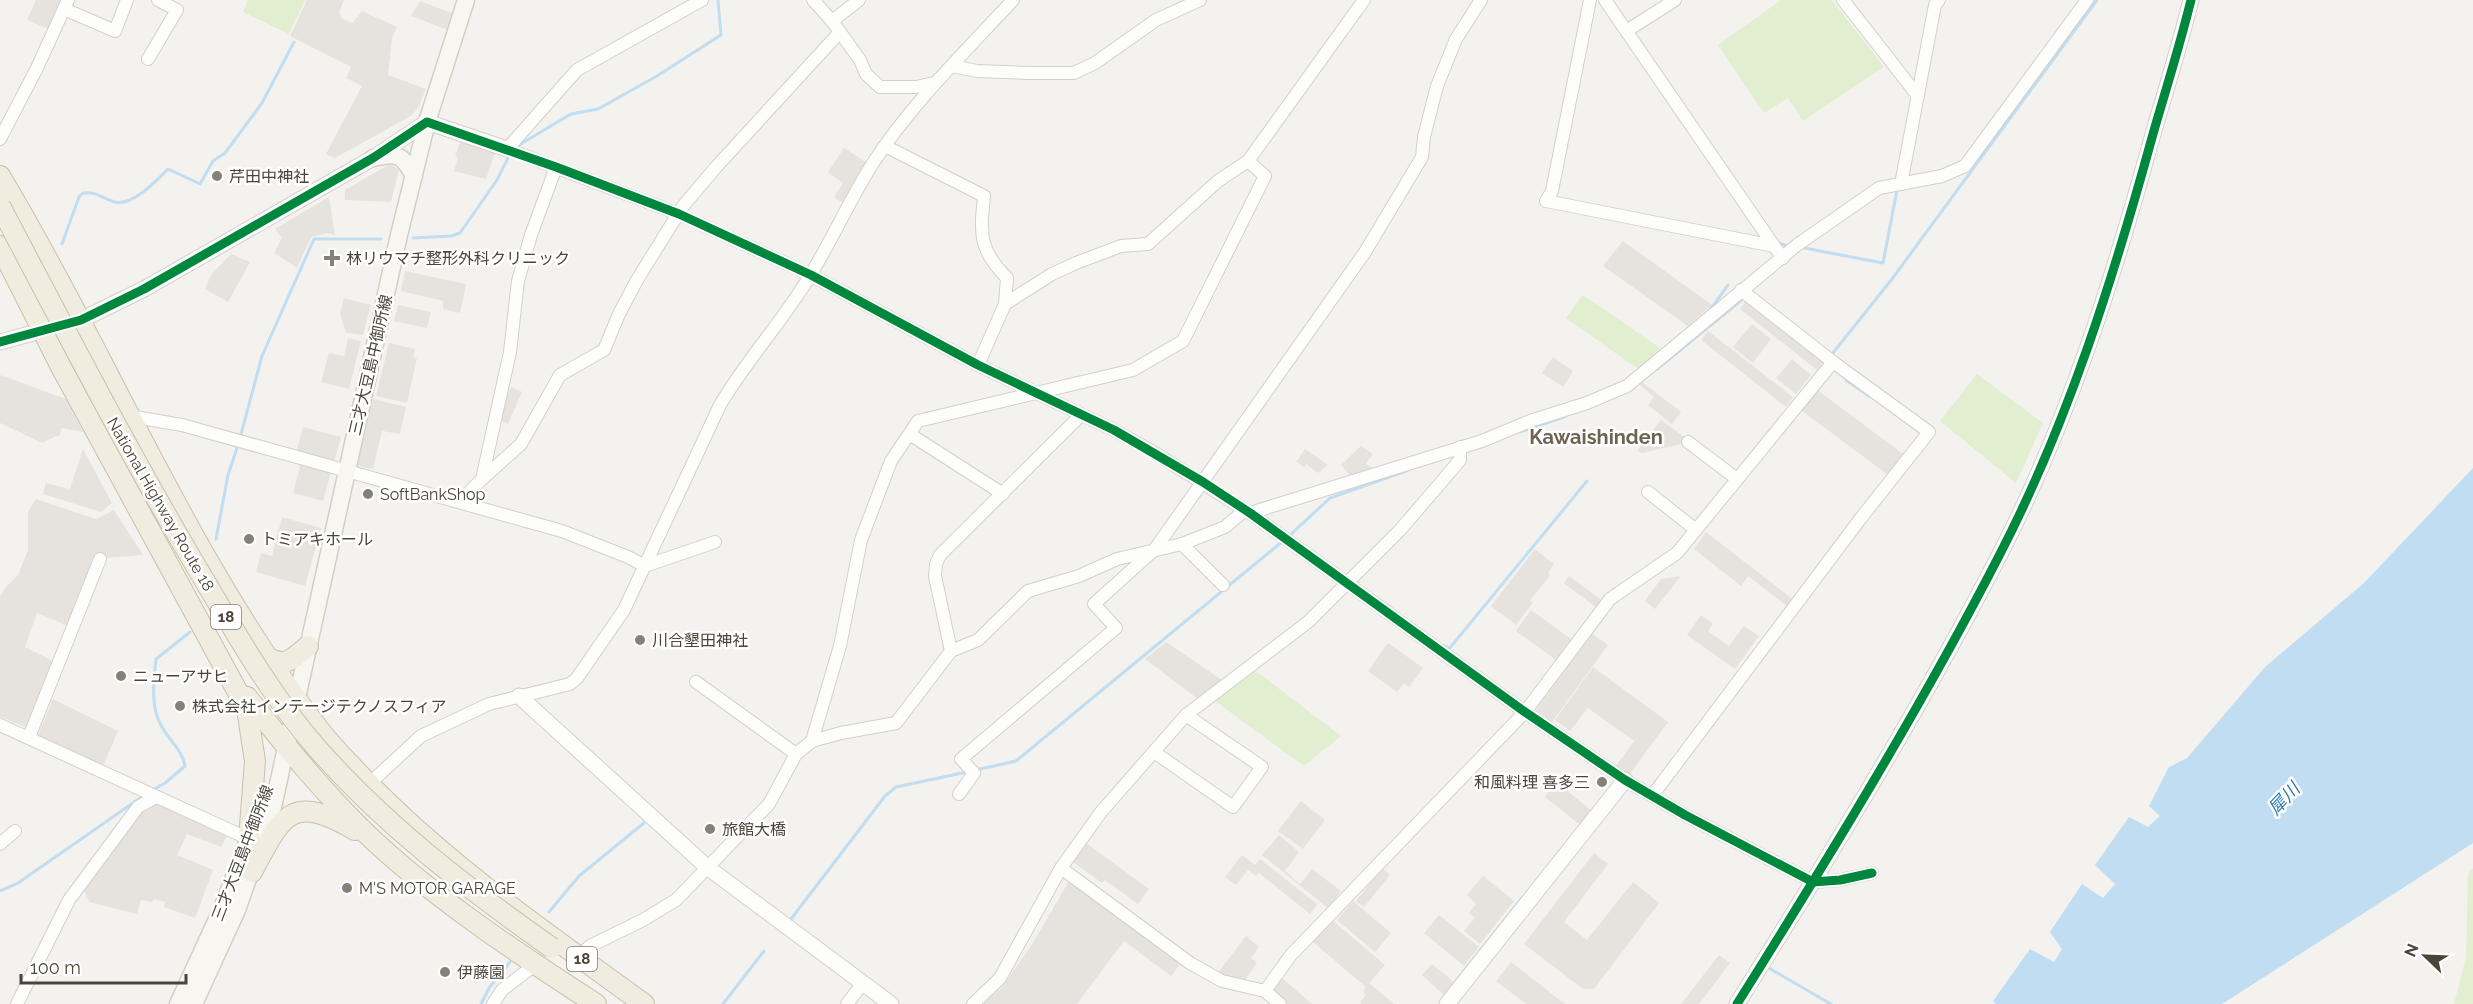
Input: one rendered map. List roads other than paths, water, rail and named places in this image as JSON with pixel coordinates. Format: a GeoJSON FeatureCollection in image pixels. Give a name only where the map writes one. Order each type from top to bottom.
{"type":"FeatureCollection","features":[{"type":"Feature","properties":{"kind":"highway","name":"18"},"geometry":{"type":"LineString","coordinates":[[0,176],[81,320],[204,557],[267,658],[322,733],[369,784],[441,852],[644,1004]]}},
{"type":"Feature","properties":{"kind":"highway","name":"National Highway Route 18"},"geometry":{"type":"LineString","coordinates":[[0,206],[165,514],[240,640],[275,694],[314,745],[370,805],[544,956],[633,1004]]}},
{"type":"Feature","properties":{"kind":"highway","name":"National Highway Route 18"},"geometry":{"type":"LineString","coordinates":[[0,222],[183,559],[270,699],[308,750],[364,811],[460,894],[612,1004]]}},
{"type":"Feature","properties":{"kind":"highway","name":"18"},"geometry":{"type":"LineString","coordinates":[[0,246],[43,330],[231,675],[247,709],[255,761],[249,839]]}},
{"type":"Feature","properties":{"kind":"highway"},"geometry":{"type":"LineString","coordinates":[[267,658],[283,663],[308,646]]}},
{"type":"Feature","properties":{"kind":"highway","name":"18"},"geometry":{"type":"LineString","coordinates":[[231,675],[309,774],[373,840],[475,923],[544,956],[596,1004]]}},
{"type":"Feature","properties":{"kind":"highway","name":"18"},"geometry":{"type":"LineString","coordinates":[[252,872],[276,826],[292,814],[308,810],[322,813],[373,840]]}},
{"type":"Feature","properties":{"kind":"main road","name":"三才大豆島中御所線"},"geometry":{"type":"LineString","coordinates":[[178,1004],[223,906],[284,743],[297,698],[346,470],[427,122],[466,0]]}},
{"type":"Feature","properties":{"kind":"main road"},"geometry":{"type":"LineString","coordinates":[[373,158],[392,153],[400,156],[414,176]]}},
{"type":"Feature","properties":{"kind":"main road","name":"三才大豆島中御所線"},"geometry":{"type":"LineString","coordinates":[[194,1004],[252,872],[273,807],[284,743]]}},
{"type":"Feature","properties":{"kind":"street"},"geometry":{"type":"LineString","coordinates":[[0,139],[37,68],[66,4],[115,31],[128,0]]}},
{"type":"Feature","properties":{"kind":"street"},"geometry":{"type":"LineString","coordinates":[[148,59],[177,10],[159,0]]}},
{"type":"Feature","properties":{"kind":"street"},"geometry":{"type":"LineString","coordinates":[[507,149],[577,70],[702,0]]}},
{"type":"Feature","properties":{"kind":"street"},"geometry":{"type":"LineString","coordinates":[[813,0],[861,60],[866,74],[880,87],[916,87],[934,83]]}},
{"type":"Feature","properties":{"kind":"street"},"geometry":{"type":"LineString","coordinates":[[460,502],[482,478],[521,444],[560,375],[604,350],[638,280],[679,214],[717,166],[859,0]]}},
{"type":"Feature","properties":{"kind":"street"},"geometry":{"type":"LineString","coordinates":[[369,784],[421,736],[489,704],[570,684],[578,678],[624,610],[720,405],[736,377],[811,275],[844,211],[885,147],[934,83],[1013,0]]}},
{"type":"Feature","properties":{"kind":"street"},"geometry":{"type":"LineString","coordinates":[[952,66],[977,71],[1074,73],[1095,63],[1156,20],[1200,0]]}},
{"type":"Feature","properties":{"kind":"street"},"geometry":{"type":"LineString","coordinates":[[959,794],[972,771],[961,759],[1116,628],[1094,604],[1155,549],[1365,252],[1422,157],[1424,137],[1437,86],[1456,39],[1481,0]]}},
{"type":"Feature","properties":{"kind":"street"},"geometry":{"type":"LineString","coordinates":[[1590,0],[1552,191],[1546,201],[1791,251]]}},
{"type":"Feature","properties":{"kind":"street"},"geometry":{"type":"LineString","coordinates":[[1605,0],[1628,30],[1774,246]]}},
{"type":"Feature","properties":{"kind":"street"},"geometry":{"type":"LineString","coordinates":[[1628,30],[1675,0]]}},
{"type":"Feature","properties":{"kind":"street"},"geometry":{"type":"LineString","coordinates":[[1844,0],[1918,96]]}},
{"type":"Feature","properties":{"kind":"street"},"geometry":{"type":"LineString","coordinates":[[1901,184],[1935,5],[1939,0]]}},
{"type":"Feature","properties":{"kind":"street"},"geometry":{"type":"LineString","coordinates":[[579,957],[591,946],[643,920],[676,900],[769,804],[796,754],[812,741],[896,723],[951,651],[978,640],[1028,591],[1079,576],[1117,559],[1182,544],[1225,527],[1247,512],[1482,441],[1627,386],[1741,290],[1879,188],[1915,183],[1968,169],[2087,0]]}},
{"type":"Feature","properties":{"kind":"street"},"geometry":{"type":"LineString","coordinates":[[1737,1004],[1814,882],[2002,551],[2079,372],[2136,196],[2191,0]]}},
{"type":"Feature","properties":{"kind":"street"},"geometry":{"type":"LineString","coordinates":[[1005,304],[1052,274],[1076,263],[1121,246],[1148,244],[1218,181],[1248,161],[1359,2]]}},
{"type":"Feature","properties":{"kind":"street"},"geometry":{"type":"LineString","coordinates":[[0,342],[81,320],[144,289],[373,158],[427,122],[556,166],[679,214],[811,275],[978,365],[1145,447],[1247,512],[1525,712],[1652,796],[1814,882],[1840,880],[1872,873]]}},
{"type":"Feature","properties":{"kind":"street"},"geometry":{"type":"LineString","coordinates":[[885,147],[984,196],[981,225],[985,250],[991,262],[1007,278],[1005,304],[978,365]]}},
{"type":"Feature","properties":{"kind":"street"},"geometry":{"type":"LineString","coordinates":[[812,741],[840,646],[861,540],[891,461],[911,435],[918,421],[1133,370],[1183,341],[1265,176],[1248,161]]}},
{"type":"Feature","properties":{"kind":"street"},"geometry":{"type":"LineString","coordinates":[[482,478],[510,352],[518,281],[556,166]]}},
{"type":"Feature","properties":{"kind":"street"},"geometry":{"type":"LineString","coordinates":[[1652,796],[1861,518],[1929,432],[1833,362],[1741,290]]}},
{"type":"Feature","properties":{"kind":"street"},"geometry":{"type":"LineString","coordinates":[[1264,991],[1299,946],[1525,712],[1610,599],[1677,554],[1833,362]]}},
{"type":"Feature","properties":{"kind":"street"},"geometry":{"type":"LineString","coordinates":[[951,651],[935,576],[936,564],[940,555],[1081,415]]}},
{"type":"Feature","properties":{"kind":"street"},"geometry":{"type":"LineString","coordinates":[[129,416],[148,417],[182,425],[562,531],[645,566],[715,542]]}},
{"type":"Feature","properties":{"kind":"street"},"geometry":{"type":"LineString","coordinates":[[911,435],[1003,494]]}},
{"type":"Feature","properties":{"kind":"street"},"geometry":{"type":"LineString","coordinates":[[1692,445],[1737,479]]}},
{"type":"Feature","properties":{"kind":"street"},"geometry":{"type":"LineString","coordinates":[[973,1004],[1000,978],[1061,868],[1101,812],[1186,715],[1308,622],[1400,530],[1460,460],[1460,447]]}},
{"type":"Feature","properties":{"kind":"street"},"geometry":{"type":"LineString","coordinates":[[1648,492],[1696,530]]}},
{"type":"Feature","properties":{"kind":"street"},"geometry":{"type":"LineString","coordinates":[[1182,544],[1223,585]]}},
{"type":"Feature","properties":{"kind":"street"},"geometry":{"type":"LineString","coordinates":[[29,737],[100,560]]}},
{"type":"Feature","properties":{"kind":"street"},"geometry":{"type":"LineString","coordinates":[[696,682],[796,754]]}},
{"type":"Feature","properties":{"kind":"street"},"geometry":{"type":"LineString","coordinates":[[519,696],[707,867],[891,1004]]}},
{"type":"Feature","properties":{"kind":"street"},"geometry":{"type":"LineString","coordinates":[[1154,752],[1233,807],[1262,768],[1186,715]]}},
{"type":"Feature","properties":{"kind":"street"},"geometry":{"type":"LineString","coordinates":[[0,725],[249,839]]}},
{"type":"Feature","properties":{"kind":"street"},"geometry":{"type":"LineString","coordinates":[[1447,1004],[1625,780]]}},
{"type":"Feature","properties":{"kind":"street"},"geometry":{"type":"LineString","coordinates":[[17,1004],[69,900],[150,794]]}},
{"type":"Feature","properties":{"kind":"street"},"geometry":{"type":"LineString","coordinates":[[0,844],[15,831]]}},
{"type":"Feature","properties":{"kind":"street"},"geometry":{"type":"LineString","coordinates":[[1061,868],[1190,963],[1222,981],[1264,991],[1280,1004]]}},
{"type":"Feature","properties":{"kind":"street"},"geometry":{"type":"LineString","coordinates":[[493,1004],[502,990],[544,956]]}},
{"type":"Feature","properties":{"kind":"street"},"geometry":{"type":"LineString","coordinates":[[847,1004],[863,983]]}},
{"type":"Feature","properties":{"kind":"water","name":"犀川"},"geometry":{"type":"Polygon","coordinates":[[[2473,468],[2473,843],[2222,1004],[1996,1004],[1993,1001],[2030,949],[2054,962],[2062,949],[2050,932],[2082,884],[2103,898],[2115,884],[2095,865],[2129,817],[2148,827],[2160,816],[2149,806],[2169,767],[2187,758],[2265,667],[2364,583],[2473,468]]]}},
{"type":"Feature","properties":{"kind":"waterway"},"geometry":{"type":"LineString","coordinates":[[519,145],[571,114],[598,109],[657,76],[721,35],[718,0]]}},
{"type":"Feature","properties":{"kind":"waterway"},"geometry":{"type":"LineString","coordinates":[[1833,353],[1892,279],[2097,0]]}},
{"type":"Feature","properties":{"kind":"waterway"},"geometry":{"type":"LineString","coordinates":[[62,244],[79,197],[83,193],[92,193],[115,202],[122,202],[144,191],[168,169],[200,184],[213,161],[225,153],[262,103],[294,42]]}},
{"type":"Feature","properties":{"kind":"waterway"},"geometry":{"type":"LineString","coordinates":[[413,238],[451,236],[460,233],[497,180],[509,156]]}},
{"type":"Feature","properties":{"kind":"waterway"},"geometry":{"type":"LineString","coordinates":[[1799,247],[1883,263],[1897,190]]}},
{"type":"Feature","properties":{"kind":"waterway"},"geometry":{"type":"LineString","coordinates":[[240,438],[262,356],[314,239],[381,239]]}},
{"type":"Feature","properties":{"kind":"waterway"},"geometry":{"type":"LineString","coordinates":[[1777,243],[1790,246]]}},
{"type":"Feature","properties":{"kind":"waterway"},"geometry":{"type":"LineString","coordinates":[[1710,310],[1728,285]]}},
{"type":"Feature","properties":{"kind":"waterway"},"geometry":{"type":"LineString","coordinates":[[1657,369],[1744,298]]}},
{"type":"Feature","properties":{"kind":"waterway"},"geometry":{"type":"LineString","coordinates":[[1846,380],[1869,396]]}},
{"type":"Feature","properties":{"kind":"waterway"},"geometry":{"type":"LineString","coordinates":[[1520,432],[1564,417]]}},
{"type":"Feature","properties":{"kind":"waterway"},"geometry":{"type":"LineString","coordinates":[[216,539],[228,475],[238,445]]}},
{"type":"Feature","properties":{"kind":"waterway"},"geometry":{"type":"LineString","coordinates":[[1289,536],[1330,498],[1406,471]]}},
{"type":"Feature","properties":{"kind":"waterway"},"geometry":{"type":"LineString","coordinates":[[1445,646],[1449,649],[1587,481]]}},
{"type":"Feature","properties":{"kind":"waterway"},"geometry":{"type":"LineString","coordinates":[[976,770],[1016,761],[1283,541]]}},
{"type":"Feature","properties":{"kind":"waterway"},"geometry":{"type":"LineString","coordinates":[[1373,595],[1390,607]]}},
{"type":"Feature","properties":{"kind":"waterway"},"geometry":{"type":"LineString","coordinates":[[151,791],[165,783],[185,766],[181,755],[158,718],[155,710],[154,684],[156,659],[190,632]]}},
{"type":"Feature","properties":{"kind":"waterway"},"geometry":{"type":"LineString","coordinates":[[791,919],[885,796],[896,787],[967,772]]}},
{"type":"Feature","properties":{"kind":"waterway"},"geometry":{"type":"LineString","coordinates":[[0,891],[18,883],[143,796]]}},
{"type":"Feature","properties":{"kind":"waterway"},"geometry":{"type":"LineString","coordinates":[[549,912],[579,876],[644,823]]}},
{"type":"Feature","properties":{"kind":"waterway"},"geometry":{"type":"LineString","coordinates":[[1456,981],[1522,898]]}},
{"type":"Feature","properties":{"kind":"waterway"},"geometry":{"type":"LineString","coordinates":[[723,1004],[764,951]]}},
{"type":"Feature","properties":{"kind":"waterway"},"geometry":{"type":"LineString","coordinates":[[481,1004],[489,988],[510,962]]}},
{"type":"Feature","properties":{"kind":"waterway"},"geometry":{"type":"LineString","coordinates":[[1767,967],[1831,1004]]}},
{"type":"Feature","properties":{"kind":"place","name":"芹田中神社"},"geometry":{"type":"Point","coordinates":[217,176]}},
{"type":"Feature","properties":{"kind":"place","name":"林リウマチ整形外科クリニック"},"geometry":{"type":"Point","coordinates":[332,258]}},
{"type":"Feature","properties":{"kind":"place","name":"SoftBankShop"},"geometry":{"type":"Point","coordinates":[368,494]}},
{"type":"Feature","properties":{"kind":"place","name":"トミアキホール"},"geometry":{"type":"Point","coordinates":[249,539]}},
{"type":"Feature","properties":{"kind":"place","name":"川合墾田神社"},"geometry":{"type":"Point","coordinates":[640,640]}},
{"type":"Feature","properties":{"kind":"place","name":"ニューアサヒ"},"geometry":{"type":"Point","coordinates":[121,676]}},
{"type":"Feature","properties":{"kind":"place","name":"株式会社インテージテクノスフィア"},"geometry":{"type":"Point","coordinates":[180,706]}},
{"type":"Feature","properties":{"kind":"place","name":"和風料理 喜多三"},"geometry":{"type":"Point","coordinates":[1602,782]}},
{"type":"Feature","properties":{"kind":"place","name":"旅館大橋"},"geometry":{"type":"Point","coordinates":[710,829]}},
{"type":"Feature","properties":{"kind":"place","name":"M'S MOTOR GARAGE"},"geometry":{"type":"Point","coordinates":[347,888]}},
{"type":"Feature","properties":{"kind":"place","name":"伊藤園"},"geometry":{"type":"Point","coordinates":[445,972]}},
{"type":"Feature","properties":{"kind":"district","name":"Kawaishinden"},"geometry":{"type":"Point","coordinates":[1596,437]}}]}
